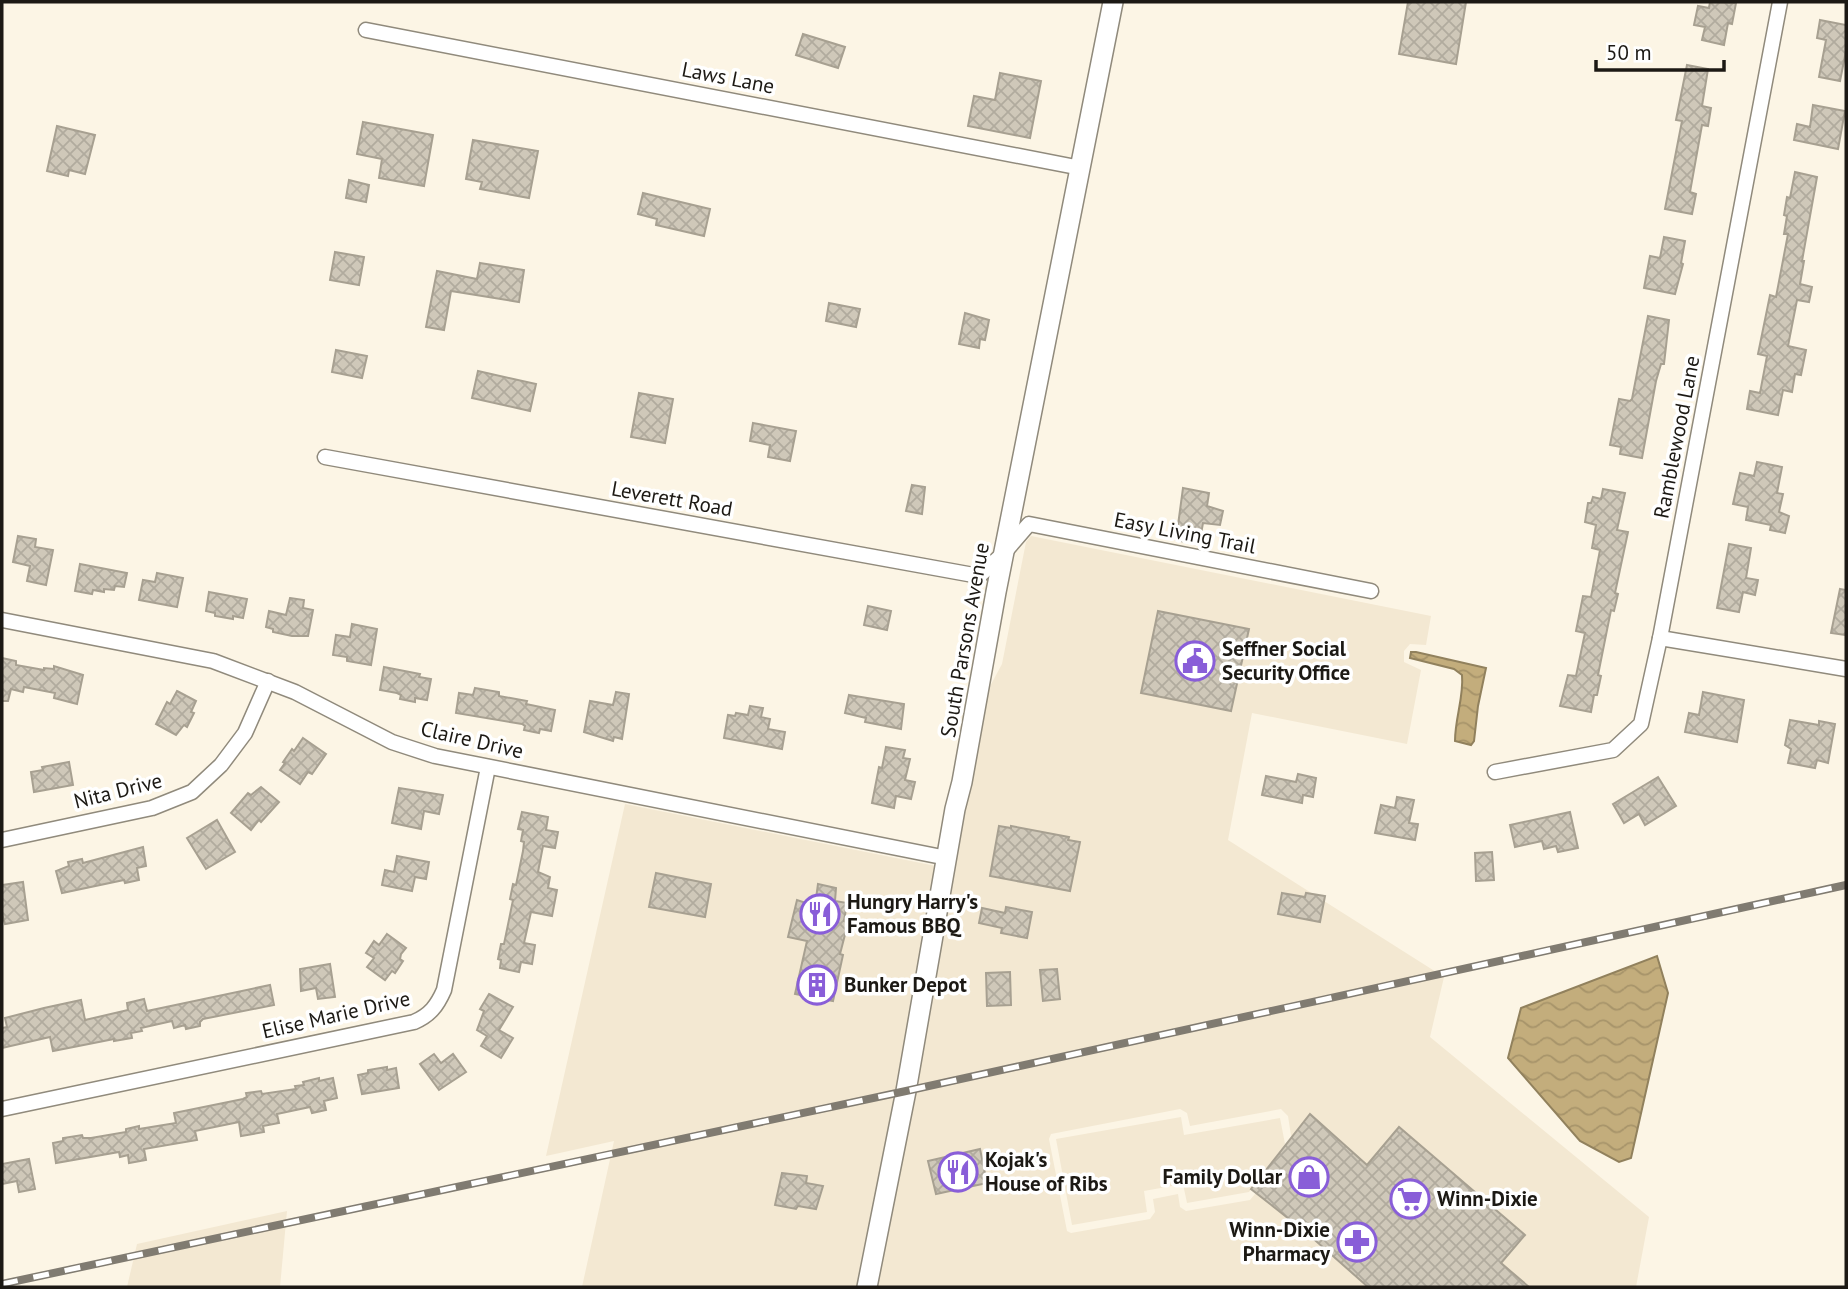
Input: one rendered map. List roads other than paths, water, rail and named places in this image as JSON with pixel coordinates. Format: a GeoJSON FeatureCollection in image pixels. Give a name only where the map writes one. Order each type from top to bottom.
{"type":"FeatureCollection","features":[{"type":"Feature","properties":{"kind":"main road","name":"South Parsons Avenue"},"geometry":{"type":"LineString","coordinates":[[867,1287],[906,1091],[1004,553],[1113,2]]}},
{"type":"Feature","properties":{"kind":"street","name":"Ramblewood Lane"},"geometry":{"type":"LineString","coordinates":[[1494,772],[1613,750],[1641,724],[1660,638],[1780,2]]}},
{"type":"Feature","properties":{"kind":"street","name":"Laws Lane"},"geometry":{"type":"LineString","coordinates":[[366,30],[1081,168]]}},
{"type":"Feature","properties":{"kind":"street","name":"Leverett Road"},"geometry":{"type":"LineString","coordinates":[[325,457],[979,576],[1004,553]]}},
{"type":"Feature","properties":{"kind":"street","name":"Easy Living Trail"},"geometry":{"type":"LineString","coordinates":[[1004,553],[1029,524],[1371,591]]}},
{"type":"Feature","properties":{"kind":"street","name":"Claire Drive"},"geometry":{"type":"LineString","coordinates":[[2,620],[213,661],[268,681],[392,742],[435,756],[947,858]]}},
{"type":"Feature","properties":{"kind":"street"},"geometry":{"type":"LineString","coordinates":[[1660,638],[1846,669]]}},
{"type":"Feature","properties":{"kind":"street","name":"Nita Drive"},"geometry":{"type":"LineString","coordinates":[[2,840],[152,808],[192,792],[221,765],[245,733],[268,681]]}},
{"type":"Feature","properties":{"kind":"street","name":"Elise Marie Drive"},"geometry":{"type":"LineString","coordinates":[[2,1109],[414,1022],[425,1017],[434,1009],[444,990],[488,767]]}},
{"type":"Feature","properties":{"kind":"water"},"geometry":{"type":"Polygon","coordinates":[[[1411,652],[1486,668],[1474,741],[1471,745],[1455,741],[1462,675],[1454,669],[1410,658],[1411,652]]]}},
{"type":"Feature","properties":{"kind":"water"},"geometry":{"type":"Polygon","coordinates":[[[1657,956],[1668,993],[1631,1158],[1619,1162],[1580,1141],[1508,1058],[1521,1008],[1657,956]]]}},
{"type":"Feature","properties":{"kind":"railway"},"geometry":{"type":"LineString","coordinates":[[2,1284],[906,1091],[1846,885]]}},
{"type":"Feature","properties":{"kind":"place","name":"Seffner Social Security Office"},"geometry":{"type":"Point","coordinates":[1195,661]}},
{"type":"Feature","properties":{"kind":"place","name":"Hungry Harry's Famous BBQ"},"geometry":{"type":"Point","coordinates":[820,914]}},
{"type":"Feature","properties":{"kind":"place","name":"Bunker Depot"},"geometry":{"type":"Point","coordinates":[817,985]}},
{"type":"Feature","properties":{"kind":"place","name":"Kojak's House of Ribs"},"geometry":{"type":"Point","coordinates":[958,1172]}},
{"type":"Feature","properties":{"kind":"place","name":"Family Dollar"},"geometry":{"type":"Point","coordinates":[1309,1177]}},
{"type":"Feature","properties":{"kind":"place","name":"Winn-Dixie"},"geometry":{"type":"Point","coordinates":[1410,1199]}},
{"type":"Feature","properties":{"kind":"place","name":"Winn-Dixie Pharmacy"},"geometry":{"type":"Point","coordinates":[1357,1242]}}]}
